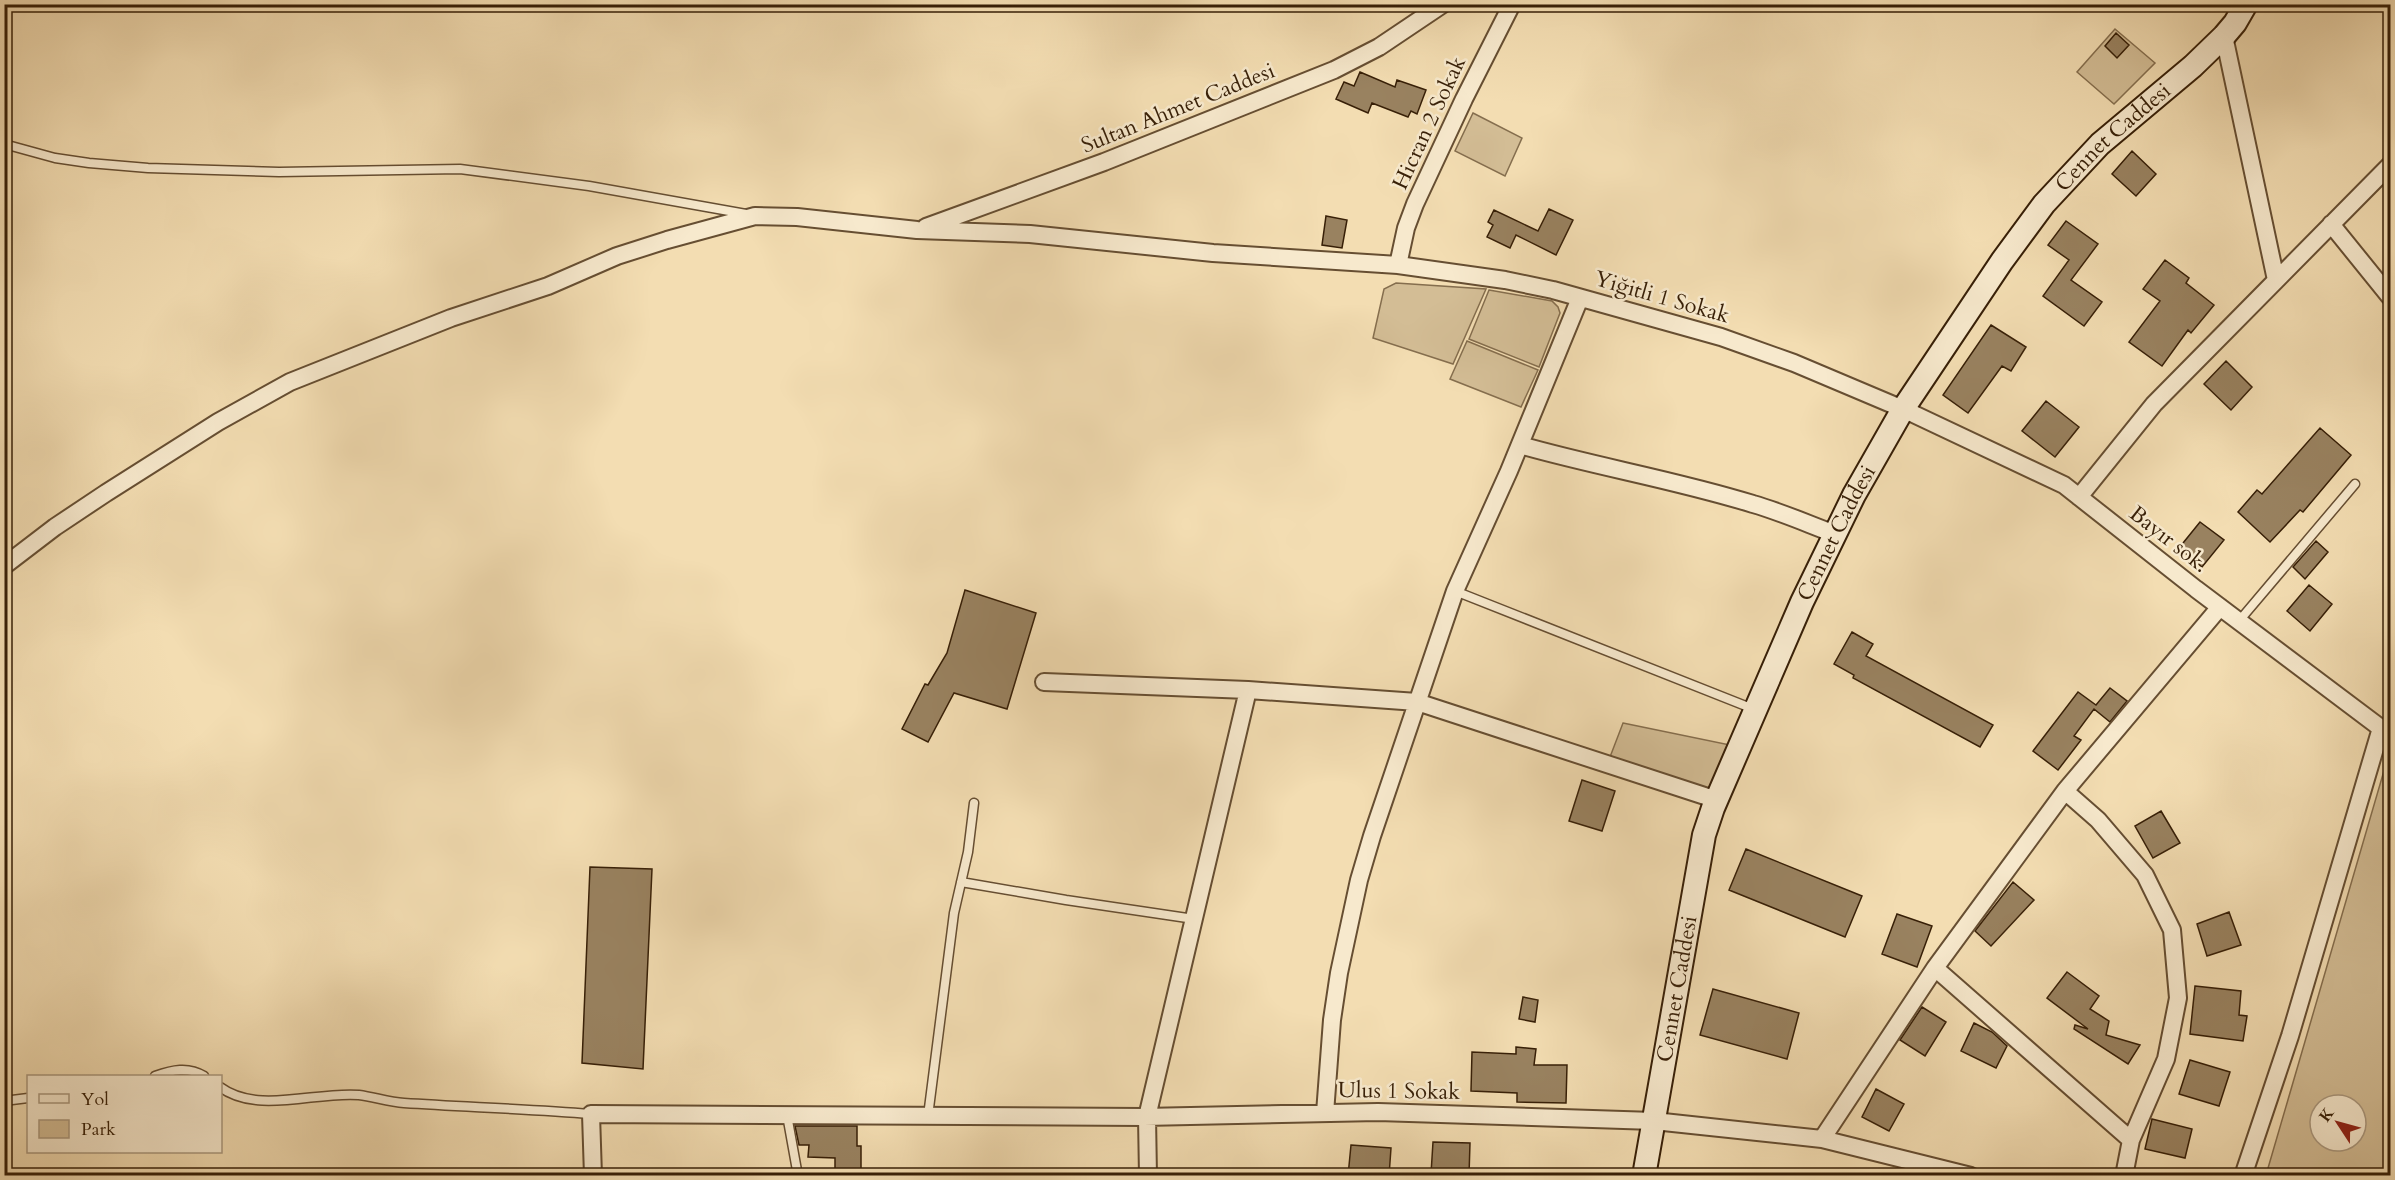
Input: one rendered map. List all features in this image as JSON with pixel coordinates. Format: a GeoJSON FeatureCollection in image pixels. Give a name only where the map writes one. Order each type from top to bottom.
{"type":"FeatureCollection","features":[{"type":"Feature","properties":{"kind":"street","name":"Sultan Ahmet Caddesi"},"geometry":{"type":"LineString","coordinates":[[917,230],[1115,158],[1334,70],[1379,47],[1443,4]]}},
{"type":"Feature","properties":{"kind":"street","name":"Hicran 2 Sokak"},"geometry":{"type":"LineString","coordinates":[[1398,265],[1406,228],[1415,204],[1512,4]]}},
{"type":"Feature","properties":{"kind":"street","name":"Cennet Caddesi"},"geometry":{"type":"LineString","coordinates":[[1644,1176],[1704,836],[1717,800],[1802,602],[1875,454],[2002,261],[2044,204],[2100,144],[2193,66],[2224,36],[2235,24],[2246,4]]}},
{"type":"Feature","properties":{"kind":"street"},"geometry":{"type":"LineString","coordinates":[[2224,36],[2276,280]]}},
{"type":"Feature","properties":{"kind":"street"},"geometry":{"type":"LineString","coordinates":[[2079,497],[2154,404],[2391,165]]}},
{"type":"Feature","properties":{"kind":"street","name":"Yiğitli 1 Sokak"},"geometry":{"type":"LineString","coordinates":[[4,566],[55,527],[106,493],[218,422],[290,382],[472,310],[548,286],[617,256],[755,216],[797,217],[917,230],[1030,234],[1213,253],[1398,265],[1506,280],[1721,337],[1794,363],[1903,409]]}},
{"type":"Feature","properties":{"kind":"street"},"geometry":{"type":"LineString","coordinates":[[2331,224],[2391,297]]}},
{"type":"Feature","properties":{"kind":"street"},"geometry":{"type":"LineString","coordinates":[[1325,1113],[1332,1020],[1348,926],[1372,836],[1455,591],[1520,445],[1580,298]]}},
{"type":"Feature","properties":{"kind":"street","name":"Bayır sok."},"geometry":{"type":"LineString","coordinates":[[1903,409],[2064,485],[2220,607],[2386,731]]}},
{"type":"Feature","properties":{"kind":"street"},"geometry":{"type":"LineString","coordinates":[[1520,445],[1753,504],[1835,534]]}},
{"type":"Feature","properties":{"kind":"street"},"geometry":{"type":"LineString","coordinates":[[1822,1139],[1935,968],[2065,791],[2220,607]]}},
{"type":"Feature","properties":{"kind":"street"},"geometry":{"type":"LineString","coordinates":[[1044,681],[1248,690],[1417,702],[1717,800]]}},
{"type":"Feature","properties":{"kind":"street"},"geometry":{"type":"LineString","coordinates":[[1148,1176],[1146,1117],[1248,690]]}},
{"type":"Feature","properties":{"kind":"street"},"geometry":{"type":"LineString","coordinates":[[2243,1176],[2290,1036],[2386,731]]}},
{"type":"Feature","properties":{"kind":"street"},"geometry":{"type":"LineString","coordinates":[[2065,791],[2098,820],[2145,875],[2172,930],[2178,998],[2166,1059],[2131,1140],[2124,1176]]}},
{"type":"Feature","properties":{"kind":"street"},"geometry":{"type":"LineString","coordinates":[[1935,968],[2131,1140]]}},
{"type":"Feature","properties":{"kind":"street","name":"Ulus 1 Sokak"},"geometry":{"type":"LineString","coordinates":[[591,1114],[1146,1117],[1416,1112],[1654,1122],[1822,1139],[1971,1176]]}},
{"type":"Feature","properties":{"kind":"street"},"geometry":{"type":"LineString","coordinates":[[591,1114],[593,1176]]}},
{"type":"Feature","properties":{"kind":"lane"},"geometry":{"type":"LineString","coordinates":[[4,144],[55,158],[89,164],[148,168],[279,172],[459,169],[600,188],[755,216]]}},
{"type":"Feature","properties":{"kind":"lane"},"geometry":{"type":"LineString","coordinates":[[2239,621],[2355,483]]}},
{"type":"Feature","properties":{"kind":"lane"},"geometry":{"type":"LineString","coordinates":[[1455,591],[1756,710]]}},
{"type":"Feature","properties":{"kind":"lane"},"geometry":{"type":"LineString","coordinates":[[928,1116],[954,913],[968,852],[974,802]]}},
{"type":"Feature","properties":{"kind":"lane"},"geometry":{"type":"LineString","coordinates":[[961,882],[1194,919]]}},
{"type":"Feature","properties":{"kind":"lane"},"geometry":{"type":"LineString","coordinates":[[162,1075],[179,1070],[194,1071],[201,1075]]}},
{"type":"Feature","properties":{"kind":"lane"},"geometry":{"type":"LineString","coordinates":[[222,1089],[234,1095],[256,1100],[357,1095],[401,1103],[504,1107],[591,1114]]}},
{"type":"Feature","properties":{"kind":"lane"},"geometry":{"type":"LineString","coordinates":[[4,1101],[27,1098]]}},
{"type":"Feature","properties":{"kind":"lane"},"geometry":{"type":"LineString","coordinates":[[787,1115],[798,1176]]}},
{"type":"Feature","properties":{"kind":"green space"},"geometry":{"type":"Polygon","coordinates":[[[2115,29],[2155,63],[2114,104],[2077,72],[2115,29]]]}},
{"type":"Feature","properties":{"kind":"green space"},"geometry":{"type":"Polygon","coordinates":[[[1473,113],[1522,138],[1505,176],[1455,151],[1473,113]]]}},
{"type":"Feature","properties":{"kind":"green space"},"geometry":{"type":"Polygon","coordinates":[[[1396,283],[1486,289],[1453,364],[1373,338],[1384,289],[1396,283]]]}},
{"type":"Feature","properties":{"kind":"green space"},"geometry":{"type":"Polygon","coordinates":[[[1489,290],[1552,301],[1558,307],[1560,313],[1539,367],[1469,339],[1489,290]]]}},
{"type":"Feature","properties":{"kind":"green space"},"geometry":{"type":"Polygon","coordinates":[[[1467,341],[1538,370],[1521,407],[1450,379],[1467,341]]]}},
{"type":"Feature","properties":{"kind":"green space"},"geometry":{"type":"Polygon","coordinates":[[[1623,723],[1730,745],[1710,791],[1610,757],[1623,723]]]}},
{"type":"Feature","properties":{"kind":"green space"},"geometry":{"type":"Polygon","coordinates":[[[2388,757],[2390,758],[2390,1175],[2266,1175],[2388,757]]]}},
{"type":"Feature","properties":{"kind":"building"},"geometry":{"type":"Polygon","coordinates":[[[2116,33],[2129,45],[2117,58],[2105,46],[2116,33]]]}},
{"type":"Feature","properties":{"kind":"building"},"geometry":{"type":"Polygon","coordinates":[[[1360,72],[1395,87],[1397,80],[1426,90],[1417,114],[1411,111],[1408,117],[1372,103],[1368,113],[1336,99],[1344,82],[1354,86],[1360,72]]]}},
{"type":"Feature","properties":{"kind":"building"},"geometry":{"type":"Polygon","coordinates":[[[2132,151],[2156,174],[2136,196],[2112,174],[2132,151]]]}},
{"type":"Feature","properties":{"kind":"building"},"geometry":{"type":"Polygon","coordinates":[[[1549,209],[1573,220],[1556,255],[1516,235],[1510,248],[1487,237],[1493,225],[1488,222],[1494,210],[1538,231],[1549,209]]]}},
{"type":"Feature","properties":{"kind":"building"},"geometry":{"type":"Polygon","coordinates":[[[1326,216],[1347,220],[1342,248],[1322,245],[1326,216]]]}},
{"type":"Feature","properties":{"kind":"building"},"geometry":{"type":"Polygon","coordinates":[[[2066,221],[2098,244],[2071,280],[2102,302],[2084,326],[2043,296],[2069,260],[2048,245],[2066,221]]]}},
{"type":"Feature","properties":{"kind":"building"},"geometry":{"type":"Polygon","coordinates":[[[2165,260],[2189,278],[2186,283],[2214,305],[2191,333],[2188,330],[2162,366],[2129,342],[2160,301],[2143,289],[2165,260]]]}},
{"type":"Feature","properties":{"kind":"building"},"geometry":{"type":"Polygon","coordinates":[[[1991,325],[2026,347],[2011,371],[2002,366],[1968,413],[1943,395],[1991,325]]]}},
{"type":"Feature","properties":{"kind":"building"},"geometry":{"type":"Polygon","coordinates":[[[2226,361],[2252,387],[2231,410],[2204,384],[2226,361]]]}},
{"type":"Feature","properties":{"kind":"building"},"geometry":{"type":"Polygon","coordinates":[[[2046,401],[2079,427],[2055,457],[2022,431],[2046,401]]]}},
{"type":"Feature","properties":{"kind":"building"},"geometry":{"type":"Polygon","coordinates":[[[2320,428],[2351,455],[2303,512],[2300,510],[2270,542],[2238,512],[2257,490],[2262,494],[2320,428]]]}},
{"type":"Feature","properties":{"kind":"building"},"geometry":{"type":"Polygon","coordinates":[[[2200,522],[2224,540],[2202,567],[2179,548],[2200,522]]]}},
{"type":"Feature","properties":{"kind":"building"},"geometry":{"type":"Polygon","coordinates":[[[2316,541],[2328,552],[2305,579],[2293,567],[2316,541]]]}},
{"type":"Feature","properties":{"kind":"building"},"geometry":{"type":"Polygon","coordinates":[[[2309,585],[2332,604],[2310,631],[2287,611],[2309,585]]]}},
{"type":"Feature","properties":{"kind":"building"},"geometry":{"type":"Polygon","coordinates":[[[965,590],[1036,613],[1007,709],[954,693],[928,742],[902,729],[925,684],[928,685],[947,653],[965,590]]]}},
{"type":"Feature","properties":{"kind":"building"},"geometry":{"type":"Polygon","coordinates":[[[1852,632],[1873,644],[1866,656],[1993,725],[1980,747],[1853,678],[1854,675],[1834,664],[1852,632]]]}},
{"type":"Feature","properties":{"kind":"building"},"geometry":{"type":"Polygon","coordinates":[[[2110,688],[2127,701],[2110,722],[2094,709],[2074,736],[2081,740],[2058,770],[2033,751],[2078,692],[2096,705],[2110,688]]]}},
{"type":"Feature","properties":{"kind":"building"},"geometry":{"type":"Polygon","coordinates":[[[1582,780],[1615,791],[1602,831],[1569,821],[1582,780]]]}},
{"type":"Feature","properties":{"kind":"building"},"geometry":{"type":"Polygon","coordinates":[[[2161,811],[2180,843],[2153,858],[2135,826],[2161,811]]]}},
{"type":"Feature","properties":{"kind":"building"},"geometry":{"type":"Polygon","coordinates":[[[1746,849],[1862,896],[1845,937],[1729,890],[1746,849]]]}},
{"type":"Feature","properties":{"kind":"building"},"geometry":{"type":"Polygon","coordinates":[[[590,867],[652,869],[643,1069],[582,1063],[590,867]]]}},
{"type":"Feature","properties":{"kind":"building"},"geometry":{"type":"Polygon","coordinates":[[[2013,882],[2034,900],[1991,946],[1975,931],[2013,882]]]}},
{"type":"Feature","properties":{"kind":"building"},"geometry":{"type":"Polygon","coordinates":[[[2229,912],[2241,945],[2207,956],[2197,924],[2229,912]]]}},
{"type":"Feature","properties":{"kind":"building"},"geometry":{"type":"Polygon","coordinates":[[[1897,914],[1932,926],[1917,967],[1882,954],[1897,914]]]}},
{"type":"Feature","properties":{"kind":"building"},"geometry":{"type":"Polygon","coordinates":[[[2067,972],[2099,996],[2090,1009],[2109,1021],[2106,1035],[2140,1045],[2128,1064],[2074,1029],[2075,1025],[2088,1029],[2047,998],[2067,972]]]}},
{"type":"Feature","properties":{"kind":"building"},"geometry":{"type":"Polygon","coordinates":[[[2195,986],[2241,991],[2239,1015],[2247,1016],[2243,1041],[2190,1034],[2195,986]]]}},
{"type":"Feature","properties":{"kind":"building"},"geometry":{"type":"Polygon","coordinates":[[[1713,989],[1799,1013],[1787,1059],[1700,1035],[1713,989]]]}},
{"type":"Feature","properties":{"kind":"building"},"geometry":{"type":"Polygon","coordinates":[[[1523,997],[1538,1000],[1535,1022],[1519,1019],[1523,997]]]}},
{"type":"Feature","properties":{"kind":"building"},"geometry":{"type":"Polygon","coordinates":[[[1922,1007],[1946,1022],[1925,1056],[1900,1040],[1922,1007]]]}},
{"type":"Feature","properties":{"kind":"building"},"geometry":{"type":"Polygon","coordinates":[[[1974,1023],[1992,1032],[2007,1046],[1996,1068],[1961,1051],[1974,1023]]]}},
{"type":"Feature","properties":{"kind":"building"},"geometry":{"type":"Polygon","coordinates":[[[1516,1047],[1536,1049],[1534,1065],[1567,1065],[1566,1103],[1517,1102],[1517,1093],[1471,1091],[1472,1052],[1516,1054],[1516,1047]]]}},
{"type":"Feature","properties":{"kind":"building"},"geometry":{"type":"Polygon","coordinates":[[[2190,1060],[2230,1072],[2219,1106],[2179,1094],[2190,1060]]]}},
{"type":"Feature","properties":{"kind":"building"},"geometry":{"type":"Polygon","coordinates":[[[1876,1089],[1904,1104],[1889,1131],[1862,1117],[1876,1089]]]}},
{"type":"Feature","properties":{"kind":"building"},"geometry":{"type":"Polygon","coordinates":[[[2152,1119],[2192,1129],[2185,1158],[2145,1149],[2152,1119]]]}},
{"type":"Feature","properties":{"kind":"building"},"geometry":{"type":"Polygon","coordinates":[[[795,1126],[857,1126],[857,1146],[861,1146],[861,1176],[835,1176],[835,1158],[808,1157],[809,1145],[799,1145],[795,1126]]]}},
{"type":"Feature","properties":{"kind":"building"},"geometry":{"type":"Polygon","coordinates":[[[1433,1142],[1470,1143],[1469,1175],[1431,1174],[1433,1142]]]}},
{"type":"Feature","properties":{"kind":"building"},"geometry":{"type":"Polygon","coordinates":[[[1351,1145],[1391,1148],[1389,1176],[1348,1176],[1351,1145]]]}}]}
